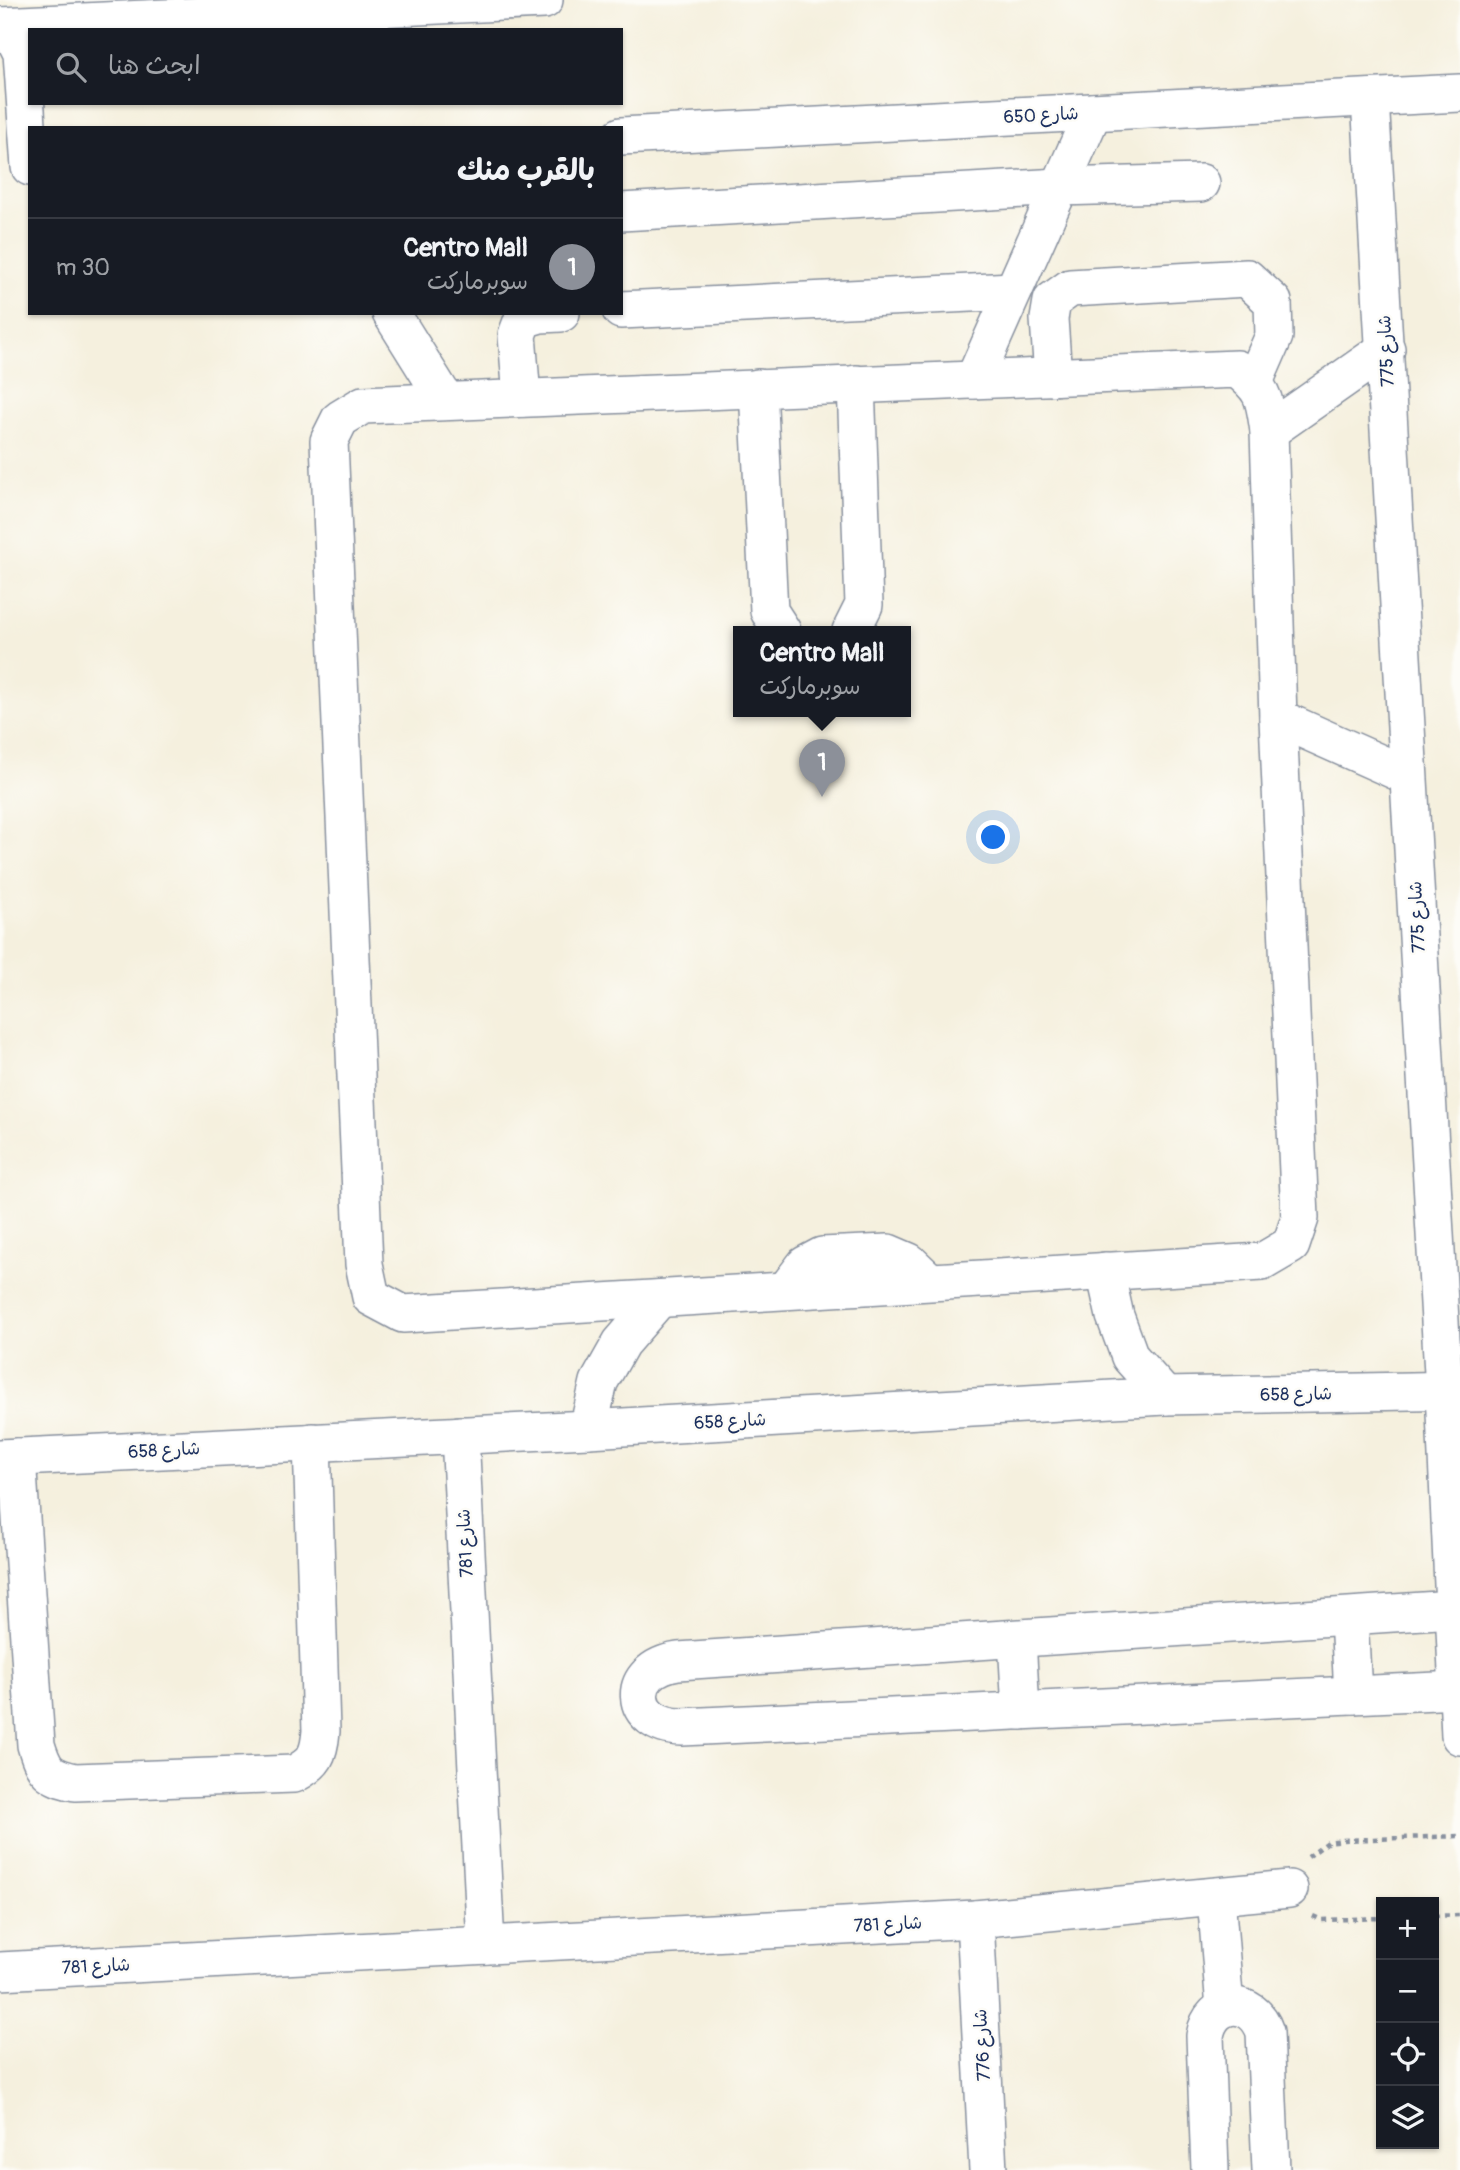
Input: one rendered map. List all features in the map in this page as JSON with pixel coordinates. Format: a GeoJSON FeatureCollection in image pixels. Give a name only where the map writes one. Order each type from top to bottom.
{"type":"FeatureCollection","features":[{"type":"Feature","properties":{"kind":"street"},"geometry":{"type":"LineString","coordinates":[[0,21],[544,0]]}},
{"type":"Feature","properties":{"kind":"street"},"geometry":{"type":"LineString","coordinates":[[0,21],[15,39],[22,53],[28,138]]}},
{"type":"Feature","properties":{"kind":"street","name":"شارع 650"},"geometry":{"type":"LineString","coordinates":[[623,136],[1460,93]]}},
{"type":"Feature","properties":{"kind":"street","name":"شارع 775"},"geometry":{"type":"LineString","coordinates":[[1370,98],[1408,776],[1452,1390],[1453,1609],[1460,1736]]}},
{"type":"Feature","properties":{"kind":"street"},"geometry":{"type":"LineString","coordinates":[[974,380],[1093,112]]}},
{"type":"Feature","properties":{"kind":"street"},"geometry":{"type":"LineString","coordinates":[[0,169],[28,167]]}},
{"type":"Feature","properties":{"kind":"street"},"geometry":{"type":"LineString","coordinates":[[623,212],[1059,187],[1200,183]]}},
{"type":"Feature","properties":{"kind":"street"},"geometry":{"type":"LineString","coordinates":[[1053,377],[1049,319],[1052,301],[1070,288],[1247,278],[1273,302],[1275,336],[1254,382]]}},
{"type":"Feature","properties":{"kind":"street"},"geometry":{"type":"LineString","coordinates":[[623,310],[1013,291]]}},
{"type":"Feature","properties":{"kind":"street"},"geometry":{"type":"LineString","coordinates":[[392,315],[446,401]]}},
{"type":"Feature","properties":{"kind":"street"},"geometry":{"type":"LineString","coordinates":[[522,398],[517,335],[523,319],[537,315]]}},
{"type":"Feature","properties":{"kind":"street"},"geometry":{"type":"LineString","coordinates":[[1269,431],[1386,349]]}},
{"type":"Feature","properties":{"kind":"street"},"geometry":{"type":"LineString","coordinates":[[1237,369],[1254,382],[1265,398],[1269,431],[1278,718],[1300,1218],[1291,1245],[1262,1262],[929,1282],[909,1262],[888,1253],[822,1256],[805,1265],[786,1290],[403,1314],[371,1297],[364,1264],[329,441],[340,419],[363,405],[1053,377],[1237,369]]}},
{"type":"Feature","properties":{"kind":"street"},"geometry":{"type":"LineString","coordinates":[[854,626],[864,605],[856,384]]}},
{"type":"Feature","properties":{"kind":"street"},"geometry":{"type":"LineString","coordinates":[[758,388],[769,611],[779,626]]}},
{"type":"Feature","properties":{"kind":"street"},"geometry":{"type":"LineString","coordinates":[[1278,718],[1408,776]]}},
{"type":"Feature","properties":{"kind":"street"},"geometry":{"type":"LineString","coordinates":[[1105,1271],[1115,1317],[1130,1357],[1166,1396]]}},
{"type":"Feature","properties":{"kind":"street"},"geometry":{"type":"LineString","coordinates":[[588,1429],[599,1382],[621,1343],[659,1299]]}},
{"type":"Feature","properties":{"kind":"street","name":"شارع 658"},"geometry":{"type":"LineString","coordinates":[[9,1457],[588,1429],[1166,1396],[1452,1390]]}},
{"type":"Feature","properties":{"kind":"street","name":"شارع 781"},"geometry":{"type":"LineString","coordinates":[[460,1435],[486,1945]]}},
{"type":"Feature","properties":{"kind":"street"},"geometry":{"type":"LineString","coordinates":[[9,1457],[36,1745],[43,1766],[55,1777],[75,1782],[294,1774],[310,1766],[320,1750],[312,1442]]}},
{"type":"Feature","properties":{"kind":"street"},"geometry":{"type":"LineString","coordinates":[[1453,1609],[663,1663],[651,1670],[642,1682],[640,1697],[644,1711],[654,1721],[667,1727],[1458,1690]]}},
{"type":"Feature","properties":{"kind":"street"},"geometry":{"type":"LineString","coordinates":[[1349,1617],[1353,1695]]}},
{"type":"Feature","properties":{"kind":"street"},"geometry":{"type":"LineString","coordinates":[[1017,1639],[1021,1711]]}},
{"type":"Feature","properties":{"kind":"street","name":"شارع 781"},"geometry":{"type":"LineString","coordinates":[[0,1971],[975,1919],[1289,1889]]}},
{"type":"Feature","properties":{"kind":"street"},"geometry":{"type":"LineString","coordinates":[[1216,1897],[1225,2008]]}},
{"type":"Feature","properties":{"kind":"street","name":"شارع 776"},"geometry":{"type":"LineString","coordinates":[[975,1919],[988,2170]]}},
{"type":"Feature","properties":{"kind":"street"},"geometry":{"type":"LineString","coordinates":[[1210,2170],[1205,2036],[1210,2018],[1225,2008],[1246,2008],[1262,2022],[1265,2032],[1271,2170]]}},
{"type":"Feature","properties":{"kind":"path"},"geometry":{"type":"LineString","coordinates":[[1376,1918],[1322,1920],[1300,1909],[1289,1889],[1302,1862],[1328,1842],[1460,1836]]}},
{"type":"Feature","properties":{"kind":"path"},"geometry":{"type":"LineString","coordinates":[[1439,1916],[1460,1915]]}},
{"type":"Feature","properties":{"kind":"place","name":"Centro Mall"},"geometry":{"type":"Point","coordinates":[822,797]}}]}
